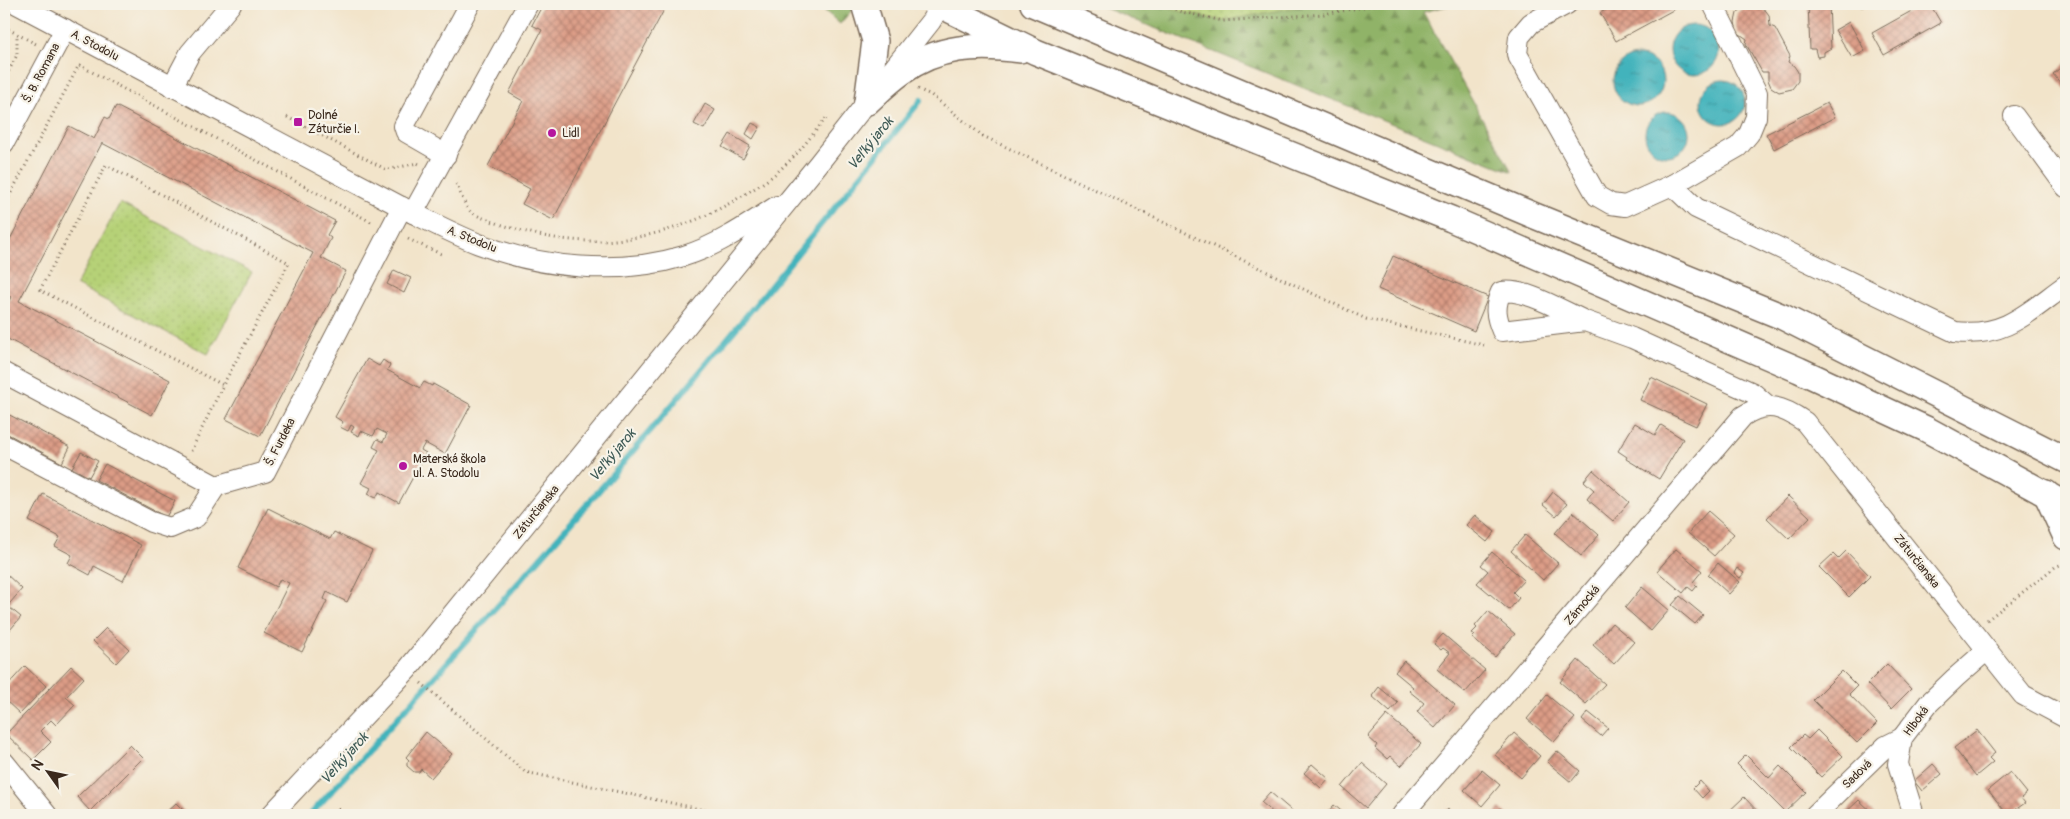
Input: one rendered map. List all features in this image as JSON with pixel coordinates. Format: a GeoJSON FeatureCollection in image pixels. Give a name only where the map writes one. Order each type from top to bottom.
{"type":"FeatureCollection","features":[{"type":"Feature","properties":{"kind":"main road"},"geometry":{"type":"LineString","coordinates":[[864,4],[875,41],[867,102]]}},
{"type":"Feature","properties":{"kind":"main road"},"geometry":{"type":"LineString","coordinates":[[940,4],[1036,52],[1451,219],[1799,370],[1926,429],[2056,499],[2066,537]]}},
{"type":"Feature","properties":{"kind":"main road"},"geometry":{"type":"LineString","coordinates":[[1033,4],[1535,216],[1783,317],[2066,460]]}},
{"type":"Feature","properties":{"kind":"main road"},"geometry":{"type":"LineString","coordinates":[[867,102],[909,67],[923,59],[956,48],[1002,47],[1036,52]]}},
{"type":"Feature","properties":{"kind":"street","name":"A. Stodolu"},"geometry":{"type":"LineString","coordinates":[[17,4],[408,210],[478,244],[514,255],[554,264],[591,267],[624,266],[684,256],[742,228],[790,199]]}},
{"type":"Feature","properties":{"kind":"street"},"geometry":{"type":"LineString","coordinates":[[172,87],[190,53],[231,4]]}},
{"type":"Feature","properties":{"kind":"street"},"geometry":{"type":"LineString","coordinates":[[446,155],[406,132],[404,126],[470,4]]}},
{"type":"Feature","properties":{"kind":"street","name":"Š. Furdeka"},"geometry":{"type":"LineString","coordinates":[[216,486],[265,472],[389,231],[408,210],[446,155],[528,4]]}},
{"type":"Feature","properties":{"kind":"street","name":"Záturčianska"},"geometry":{"type":"LineString","coordinates":[[272,815],[413,662],[790,199],[931,21],[940,4]]}},
{"type":"Feature","properties":{"kind":"street"},"geometry":{"type":"LineString","coordinates":[[1568,4],[1530,23],[1519,37],[1517,54],[1597,196],[1611,204],[1625,206],[1672,184],[1738,147],[1749,134],[1756,117],[1757,93],[1714,4]]}},
{"type":"Feature","properties":{"kind":"street","name":"Š. B. Romana"},"geometry":{"type":"LineString","coordinates":[[4,143],[65,29]]}},
{"type":"Feature","properties":{"kind":"street"},"geometry":{"type":"LineString","coordinates":[[2014,116],[2066,187]]}},
{"type":"Feature","properties":{"kind":"street"},"geometry":{"type":"LineString","coordinates":[[1672,184],[1696,208],[1955,332],[1971,334],[1992,332],[2014,323],[2066,285]]}},
{"type":"Feature","properties":{"kind":"street"},"geometry":{"type":"LineString","coordinates":[[1585,321],[1632,338],[1753,393],[1768,406]]}},
{"type":"Feature","properties":{"kind":"street"},"geometry":{"type":"LineString","coordinates":[[4,374],[216,486],[196,516],[170,528],[151,522],[4,445]]}},
{"type":"Feature","properties":{"kind":"street","name":"Záturčianska"},"geometry":{"type":"LineString","coordinates":[[1768,406],[1788,411],[1806,422],[2023,695],[2066,718]]}},
{"type":"Feature","properties":{"kind":"street","name":"Zámocká"},"geometry":{"type":"LineString","coordinates":[[1402,815],[1743,416],[1755,408],[1768,406]]}},
{"type":"Feature","properties":{"kind":"street","name":"Hlboká"},"geometry":{"type":"LineString","coordinates":[[1914,815],[1898,764],[1902,738],[1928,704],[1988,650]]}},
{"type":"Feature","properties":{"kind":"street","name":"Sadová"},"geometry":{"type":"LineString","coordinates":[[1815,815],[1886,746],[1902,738]]}},
{"type":"Feature","properties":{"kind":"street"},"geometry":{"type":"LineString","coordinates":[[4,762],[47,815]]}},
{"type":"Feature","properties":{"kind":"path"},"geometry":{"type":"LineString","coordinates":[[1161,4],[1182,12],[1223,21],[1324,14],[1381,4]]}},
{"type":"Feature","properties":{"kind":"path"},"geometry":{"type":"LineString","coordinates":[[4,27],[17,34],[17,55],[4,80]]}},
{"type":"Feature","properties":{"kind":"path"},"geometry":{"type":"LineString","coordinates":[[4,206],[79,65],[389,231],[441,254]]}},
{"type":"Feature","properties":{"kind":"path"},"geometry":{"type":"LineString","coordinates":[[911,88],[922,89],[931,95],[983,136],[1366,319],[1484,345]]}},
{"type":"Feature","properties":{"kind":"path"},"geometry":{"type":"LineString","coordinates":[[456,184],[470,211],[502,225],[538,235],[570,240],[612,240],[654,235],[686,225],[720,210],[775,174],[787,164],[831,113]]}},
{"type":"Feature","properties":{"kind":"path"},"geometry":{"type":"LineString","coordinates":[[286,117],[387,170],[417,162],[425,167]]}},
{"type":"Feature","properties":{"kind":"path"},"geometry":{"type":"LineString","coordinates":[[198,455],[190,451],[223,385],[289,263],[106,166],[40,290],[223,385]]}},
{"type":"Feature","properties":{"kind":"path"},"geometry":{"type":"LineString","coordinates":[[1972,631],[2055,567],[2065,563]]}},
{"type":"Feature","properties":{"kind":"path"},"geometry":{"type":"LineString","coordinates":[[419,681],[525,772],[728,815]]}},
{"type":"Feature","properties":{"kind":"green space"},"geometry":{"type":"Polygon","coordinates":[[[817,4],[857,4],[840,24],[817,4]]]}},
{"type":"Feature","properties":{"kind":"green space"},"geometry":{"type":"Polygon","coordinates":[[[1095,4],[1455,4],[1423,12],[1512,172],[1095,4]]]}},
{"type":"Feature","properties":{"kind":"green space"},"geometry":{"type":"Polygon","coordinates":[[[1161,4],[1312,4],[1223,21],[1182,12],[1161,4]]]}},
{"type":"Feature","properties":{"kind":"green space"},"geometry":{"type":"Polygon","coordinates":[[[120,203],[252,272],[208,354],[76,285],[120,203]]]}},
{"type":"Feature","properties":{"kind":"water"},"geometry":{"type":"Polygon","coordinates":[[[1694,25],[1712,32],[1719,50],[1712,68],[1694,75],[1676,68],[1669,50],[1676,32],[1694,25]]]}},
{"type":"Feature","properties":{"kind":"water"},"geometry":{"type":"Polygon","coordinates":[[[1638,56],[1656,63],[1663,81],[1656,99],[1638,106],[1620,99],[1613,81],[1620,63],[1638,56]]]}},
{"type":"Feature","properties":{"kind":"water"},"geometry":{"type":"Polygon","coordinates":[[[1723,80],[1735,84],[1741,90],[1745,102],[1741,114],[1735,120],[1723,124],[1711,120],[1705,114],[1701,102],[1705,90],[1711,84],[1723,80]]]}},
{"type":"Feature","properties":{"kind":"water"},"geometry":{"type":"Polygon","coordinates":[[[1663,112],[1671,112],[1683,118],[1689,134],[1683,150],[1671,156],[1663,156],[1651,150],[1645,138],[1645,130],[1651,118],[1663,112]]]}},
{"type":"Feature","properties":{"kind":"building","name":"Lidl"},"geometry":{"type":"Polygon","coordinates":[[[543,4],[657,4],[665,8],[553,220],[522,204],[530,189],[488,166],[523,101],[509,93],[542,30],[532,25],[543,4]]]}},
{"type":"Feature","properties":{"kind":"building"},"geometry":{"type":"Polygon","coordinates":[[[1616,4],[1684,4],[1616,41],[1600,13],[1616,4]]]}},
{"type":"Feature","properties":{"kind":"building"},"geometry":{"type":"Polygon","coordinates":[[[1808,4],[1829,4],[1831,48],[1824,52],[1824,56],[1817,57],[1815,49],[1810,49],[1808,4]]]}},
{"type":"Feature","properties":{"kind":"building"},"geometry":{"type":"Polygon","coordinates":[[[1851,4],[1873,4],[1862,7],[1851,4]]]}},
{"type":"Feature","properties":{"kind":"building"},"geometry":{"type":"Polygon","coordinates":[[[1924,4],[1930,4],[1941,23],[1884,55],[1872,33],[1924,4]]]}},
{"type":"Feature","properties":{"kind":"building"},"geometry":{"type":"Polygon","coordinates":[[[1750,5],[1758,5],[1769,15],[1770,26],[1775,28],[1790,56],[1788,62],[1798,72],[1798,81],[1792,89],[1779,92],[1771,87],[1768,80],[1768,72],[1762,72],[1746,44],[1747,39],[1737,32],[1735,22],[1737,13],[1750,5]]]}},
{"type":"Feature","properties":{"kind":"building"},"geometry":{"type":"Polygon","coordinates":[[[1849,22],[1865,51],[1852,58],[1835,30],[1849,22]]]}},
{"type":"Feature","properties":{"kind":"building"},"geometry":{"type":"Polygon","coordinates":[[[2066,63],[2066,90],[2053,74],[2066,63]]]}},
{"type":"Feature","properties":{"kind":"building"},"geometry":{"type":"Polygon","coordinates":[[[1827,103],[1835,117],[1774,149],[1766,134],[1827,103]]]}},
{"type":"Feature","properties":{"kind":"building"},"geometry":{"type":"Polygon","coordinates":[[[705,104],[715,110],[704,129],[694,124],[705,104]]]}},
{"type":"Feature","properties":{"kind":"building"},"geometry":{"type":"Polygon","coordinates":[[[116,106],[335,221],[327,235],[331,238],[321,258],[346,271],[260,436],[226,419],[313,253],[102,143],[19,301],[170,380],[152,415],[4,337],[4,311],[11,297],[4,293],[4,251],[69,126],[94,139],[105,117],[109,119],[116,106]]]}},
{"type":"Feature","properties":{"kind":"building"},"geometry":{"type":"Polygon","coordinates":[[[752,123],[760,127],[753,139],[746,134],[752,123]]]}},
{"type":"Feature","properties":{"kind":"building"},"geometry":{"type":"Polygon","coordinates":[[[730,134],[750,146],[743,159],[722,147],[730,134]]]}},
{"type":"Feature","properties":{"kind":"building"},"geometry":{"type":"Polygon","coordinates":[[[1393,256],[1488,297],[1474,331],[1378,289],[1393,256]]]}},
{"type":"Feature","properties":{"kind":"building"},"geometry":{"type":"Polygon","coordinates":[[[394,270],[411,278],[404,293],[387,284],[394,270]]]}},
{"type":"Feature","properties":{"kind":"building"},"geometry":{"type":"Polygon","coordinates":[[[367,359],[379,366],[383,360],[390,365],[387,370],[420,388],[424,382],[432,386],[433,384],[471,405],[445,454],[425,443],[421,450],[426,453],[399,503],[379,492],[376,498],[368,494],[371,488],[361,483],[379,450],[373,447],[377,439],[383,442],[387,434],[377,429],[373,436],[361,431],[359,436],[351,432],[354,427],[351,425],[348,431],[340,427],[343,422],[335,417],[367,359]]]}},
{"type":"Feature","properties":{"kind":"building"},"geometry":{"type":"Polygon","coordinates":[[[1651,377],[1707,404],[1696,426],[1640,400],[1651,377]]]}},
{"type":"Feature","properties":{"kind":"building"},"geometry":{"type":"Polygon","coordinates":[[[4,412],[70,447],[62,463],[4,432],[4,412]]]}},
{"type":"Feature","properties":{"kind":"building"},"geometry":{"type":"Polygon","coordinates":[[[1635,423],[1655,435],[1661,425],[1683,439],[1659,479],[1626,459],[1627,457],[1618,451],[1635,423]]]}},
{"type":"Feature","properties":{"kind":"building"},"geometry":{"type":"Polygon","coordinates":[[[81,452],[98,461],[89,477],[72,468],[81,452]]]}},
{"type":"Feature","properties":{"kind":"building"},"geometry":{"type":"Polygon","coordinates":[[[105,464],[175,501],[166,517],[96,480],[105,464]]]}},
{"type":"Feature","properties":{"kind":"building"},"geometry":{"type":"Polygon","coordinates":[[[1593,470],[1629,502],[1613,521],[1587,499],[1594,490],[1584,481],[1593,470]]]}},
{"type":"Feature","properties":{"kind":"building"},"geometry":{"type":"Polygon","coordinates":[[[1553,492],[1567,504],[1556,516],[1543,505],[1553,492]]]}},
{"type":"Feature","properties":{"kind":"building"},"geometry":{"type":"Polygon","coordinates":[[[43,494],[141,545],[123,581],[94,566],[90,575],[68,563],[72,555],[55,546],[60,537],[29,521],[43,494]]]}},
{"type":"Feature","properties":{"kind":"building"},"geometry":{"type":"Polygon","coordinates":[[[1788,496],[1810,517],[1789,539],[1767,518],[1788,496]]]}},
{"type":"Feature","properties":{"kind":"building"},"geometry":{"type":"Polygon","coordinates":[[[268,508],[330,539],[334,532],[372,551],[347,602],[327,592],[324,599],[327,601],[302,652],[264,633],[289,583],[280,579],[276,587],[238,568],[268,508]]]}},
{"type":"Feature","properties":{"kind":"building"},"geometry":{"type":"Polygon","coordinates":[[[1708,511],[1734,534],[1714,556],[1688,533],[1708,511]]]}},
{"type":"Feature","properties":{"kind":"building"},"geometry":{"type":"Polygon","coordinates":[[[1573,512],[1599,535],[1581,556],[1555,533],[1573,512]]]}},
{"type":"Feature","properties":{"kind":"building"},"geometry":{"type":"Polygon","coordinates":[[[1475,515],[1495,532],[1487,542],[1466,525],[1475,515]]]}},
{"type":"Feature","properties":{"kind":"building"},"geometry":{"type":"Polygon","coordinates":[[[1525,535],[1558,563],[1543,580],[1511,551],[1525,535]]]}},
{"type":"Feature","properties":{"kind":"building"},"geometry":{"type":"Polygon","coordinates":[[[1676,549],[1702,571],[1693,582],[1697,586],[1693,591],[1688,587],[1683,593],[1657,571],[1676,549]]]}},
{"type":"Feature","properties":{"kind":"building"},"geometry":{"type":"Polygon","coordinates":[[[1846,551],[1870,576],[1849,597],[1819,567],[1833,554],[1838,559],[1846,551]]]}},
{"type":"Feature","properties":{"kind":"building"},"geometry":{"type":"Polygon","coordinates":[[[1492,552],[1524,580],[1513,592],[1519,598],[1509,610],[1477,583],[1488,571],[1481,565],[1492,552]]]}},
{"type":"Feature","properties":{"kind":"building"},"geometry":{"type":"Polygon","coordinates":[[[1718,563],[1740,582],[1729,594],[1708,575],[1718,563]]]}},
{"type":"Feature","properties":{"kind":"building"},"geometry":{"type":"Polygon","coordinates":[[[1737,568],[1744,573],[1740,578],[1734,573],[1737,568]]]}},
{"type":"Feature","properties":{"kind":"building"},"geometry":{"type":"Polygon","coordinates":[[[4,572],[22,589],[4,610],[4,572]]]}},
{"type":"Feature","properties":{"kind":"building"},"geometry":{"type":"Polygon","coordinates":[[[1642,587],[1669,610],[1651,631],[1625,608],[1642,587]]]}},
{"type":"Feature","properties":{"kind":"building"},"geometry":{"type":"Polygon","coordinates":[[[1680,596],[1703,615],[1695,624],[1672,605],[1680,596]]]}},
{"type":"Feature","properties":{"kind":"building"},"geometry":{"type":"Polygon","coordinates":[[[10,608],[21,617],[4,637],[4,615],[10,608]]]}},
{"type":"Feature","properties":{"kind":"building"},"geometry":{"type":"Polygon","coordinates":[[[1488,611],[1515,634],[1495,657],[1472,638],[1475,635],[1472,633],[1477,628],[1475,626],[1488,611]]]}},
{"type":"Feature","properties":{"kind":"building"},"geometry":{"type":"Polygon","coordinates":[[[1612,623],[1634,642],[1614,664],[1593,645],[1612,623]]]}},
{"type":"Feature","properties":{"kind":"building"},"geometry":{"type":"Polygon","coordinates":[[[106,628],[129,649],[116,663],[93,641],[106,628]]]}},
{"type":"Feature","properties":{"kind":"building"},"geometry":{"type":"Polygon","coordinates":[[[1443,634],[1485,670],[1465,693],[1437,669],[1450,653],[1443,648],[1441,650],[1434,644],[1443,634]]]}},
{"type":"Feature","properties":{"kind":"building"},"geometry":{"type":"Polygon","coordinates":[[[1578,660],[1605,684],[1586,704],[1560,682],[1578,660]]]}},
{"type":"Feature","properties":{"kind":"building"},"geometry":{"type":"Polygon","coordinates":[[[1404,661],[1455,705],[1435,728],[1417,712],[1424,703],[1409,691],[1413,687],[1395,672],[1404,661]]]}},
{"type":"Feature","properties":{"kind":"building"},"geometry":{"type":"Polygon","coordinates":[[[1887,664],[1911,689],[1891,709],[1867,684],[1887,664]]]}},
{"type":"Feature","properties":{"kind":"building"},"geometry":{"type":"Polygon","coordinates":[[[25,666],[46,686],[20,714],[4,699],[4,689],[25,666]]]}},
{"type":"Feature","properties":{"kind":"building"},"geometry":{"type":"Polygon","coordinates":[[[71,666],[84,678],[66,697],[75,705],[56,725],[51,720],[40,731],[51,742],[33,760],[6,734],[71,666]]]}},
{"type":"Feature","properties":{"kind":"building"},"geometry":{"type":"Polygon","coordinates":[[[1842,671],[1857,686],[1849,694],[1877,723],[1857,743],[1813,700],[1842,671]]]}},
{"type":"Feature","properties":{"kind":"building"},"geometry":{"type":"Polygon","coordinates":[[[1379,687],[1398,703],[1390,712],[1372,696],[1379,687]]]}},
{"type":"Feature","properties":{"kind":"building"},"geometry":{"type":"Polygon","coordinates":[[[1547,695],[1575,718],[1554,742],[1527,719],[1547,695]]]}},
{"type":"Feature","properties":{"kind":"building"},"geometry":{"type":"Polygon","coordinates":[[[1588,712],[1608,728],[1601,736],[1582,720],[1588,712]]]}},
{"type":"Feature","properties":{"kind":"building"},"geometry":{"type":"Polygon","coordinates":[[[1387,715],[1421,744],[1401,766],[1390,756],[1387,759],[1375,748],[1377,745],[1368,737],[1387,715]]]}},
{"type":"Feature","properties":{"kind":"building"},"geometry":{"type":"Polygon","coordinates":[[[1817,730],[1843,756],[1821,777],[1791,747],[1803,735],[1808,739],[1817,730]]]}},
{"type":"Feature","properties":{"kind":"building"},"geometry":{"type":"Polygon","coordinates":[[[1977,730],[1995,753],[1989,758],[1993,762],[1976,776],[1954,748],[1977,730]]]}},
{"type":"Feature","properties":{"kind":"building"},"geometry":{"type":"Polygon","coordinates":[[[426,732],[452,754],[431,778],[421,769],[419,772],[414,772],[407,766],[409,760],[406,757],[426,732]]]}},
{"type":"Feature","properties":{"kind":"building"},"geometry":{"type":"Polygon","coordinates":[[[1514,733],[1540,756],[1521,778],[1495,755],[1514,733]]]}},
{"type":"Feature","properties":{"kind":"building"},"geometry":{"type":"Polygon","coordinates":[[[130,745],[143,758],[90,811],[77,797],[130,745]]]}},
{"type":"Feature","properties":{"kind":"building"},"geometry":{"type":"Polygon","coordinates":[[[1557,751],[1580,771],[1571,782],[1547,762],[1557,751]]]}},
{"type":"Feature","properties":{"kind":"building"},"geometry":{"type":"Polygon","coordinates":[[[1746,755],[1769,778],[1780,766],[1806,792],[1785,812],[1737,764],[1746,755]]]}},
{"type":"Feature","properties":{"kind":"building"},"geometry":{"type":"Polygon","coordinates":[[[1362,763],[1386,784],[1366,808],[1342,787],[1362,763]]]}},
{"type":"Feature","properties":{"kind":"building"},"geometry":{"type":"Polygon","coordinates":[[[1312,764],[1329,779],[1321,788],[1304,773],[1312,764]]]}},
{"type":"Feature","properties":{"kind":"building"},"geometry":{"type":"Polygon","coordinates":[[[1933,764],[1942,774],[1922,791],[1914,781],[1933,764]]]}},
{"type":"Feature","properties":{"kind":"building"},"geometry":{"type":"Polygon","coordinates":[[[1482,770],[1500,785],[1482,806],[1464,790],[1482,770]]]}},
{"type":"Feature","properties":{"kind":"building"},"geometry":{"type":"Polygon","coordinates":[[[2010,772],[2027,793],[2021,798],[2025,803],[2008,815],[1988,790],[2010,772]]]}},
{"type":"Feature","properties":{"kind":"building"},"geometry":{"type":"Polygon","coordinates":[[[1700,781],[1709,791],[1702,798],[1693,788],[1700,781]]]}},
{"type":"Feature","properties":{"kind":"building"},"geometry":{"type":"Polygon","coordinates":[[[1270,792],[1297,815],[1276,815],[1261,802],[1270,792]]]}},
{"type":"Feature","properties":{"kind":"building"},"geometry":{"type":"Polygon","coordinates":[[[1744,797],[1761,815],[1725,815],[1744,797]]]}},
{"type":"Feature","properties":{"kind":"building"},"geometry":{"type":"Polygon","coordinates":[[[1859,800],[1875,815],[1843,815],[1859,800]]]}},
{"type":"Feature","properties":{"kind":"building"},"geometry":{"type":"Polygon","coordinates":[[[176,803],[188,815],[163,815],[176,803]]]}},
{"type":"Feature","properties":{"kind":"building"},"geometry":{"type":"Polygon","coordinates":[[[1334,805],[1346,815],[1325,815],[1334,805]]]}},
{"type":"Feature","properties":{"kind":"building"},"geometry":{"type":"Polygon","coordinates":[[[339,808],[346,815],[332,815],[339,808]]]}},
{"type":"Feature","properties":{"kind":"building"},"geometry":{"type":"Polygon","coordinates":[[[1500,808],[1508,815],[1494,815],[1500,808]]]}},
{"type":"Feature","properties":{"kind":"building"},"geometry":{"type":"Polygon","coordinates":[[[1448,809],[1456,815],[1443,815],[1448,809]]]}},
{"type":"Feature","properties":{"kind":"waterway","name":"Veľký jarok"},"geometry":{"type":"LineString","coordinates":[[310,815],[490,616],[679,397],[921,100]]}},
{"type":"Feature","properties":{"kind":"place","name":"Dolné Záturčie I."},"geometry":{"type":"Point","coordinates":[298,122]}},
{"type":"Feature","properties":{"kind":"place","name":"Lidl"},"geometry":{"type":"Point","coordinates":[552,133]}},
{"type":"Feature","properties":{"kind":"place","name":"Materská škola ul. A. Stodolu"},"geometry":{"type":"Point","coordinates":[403,466]}}]}
